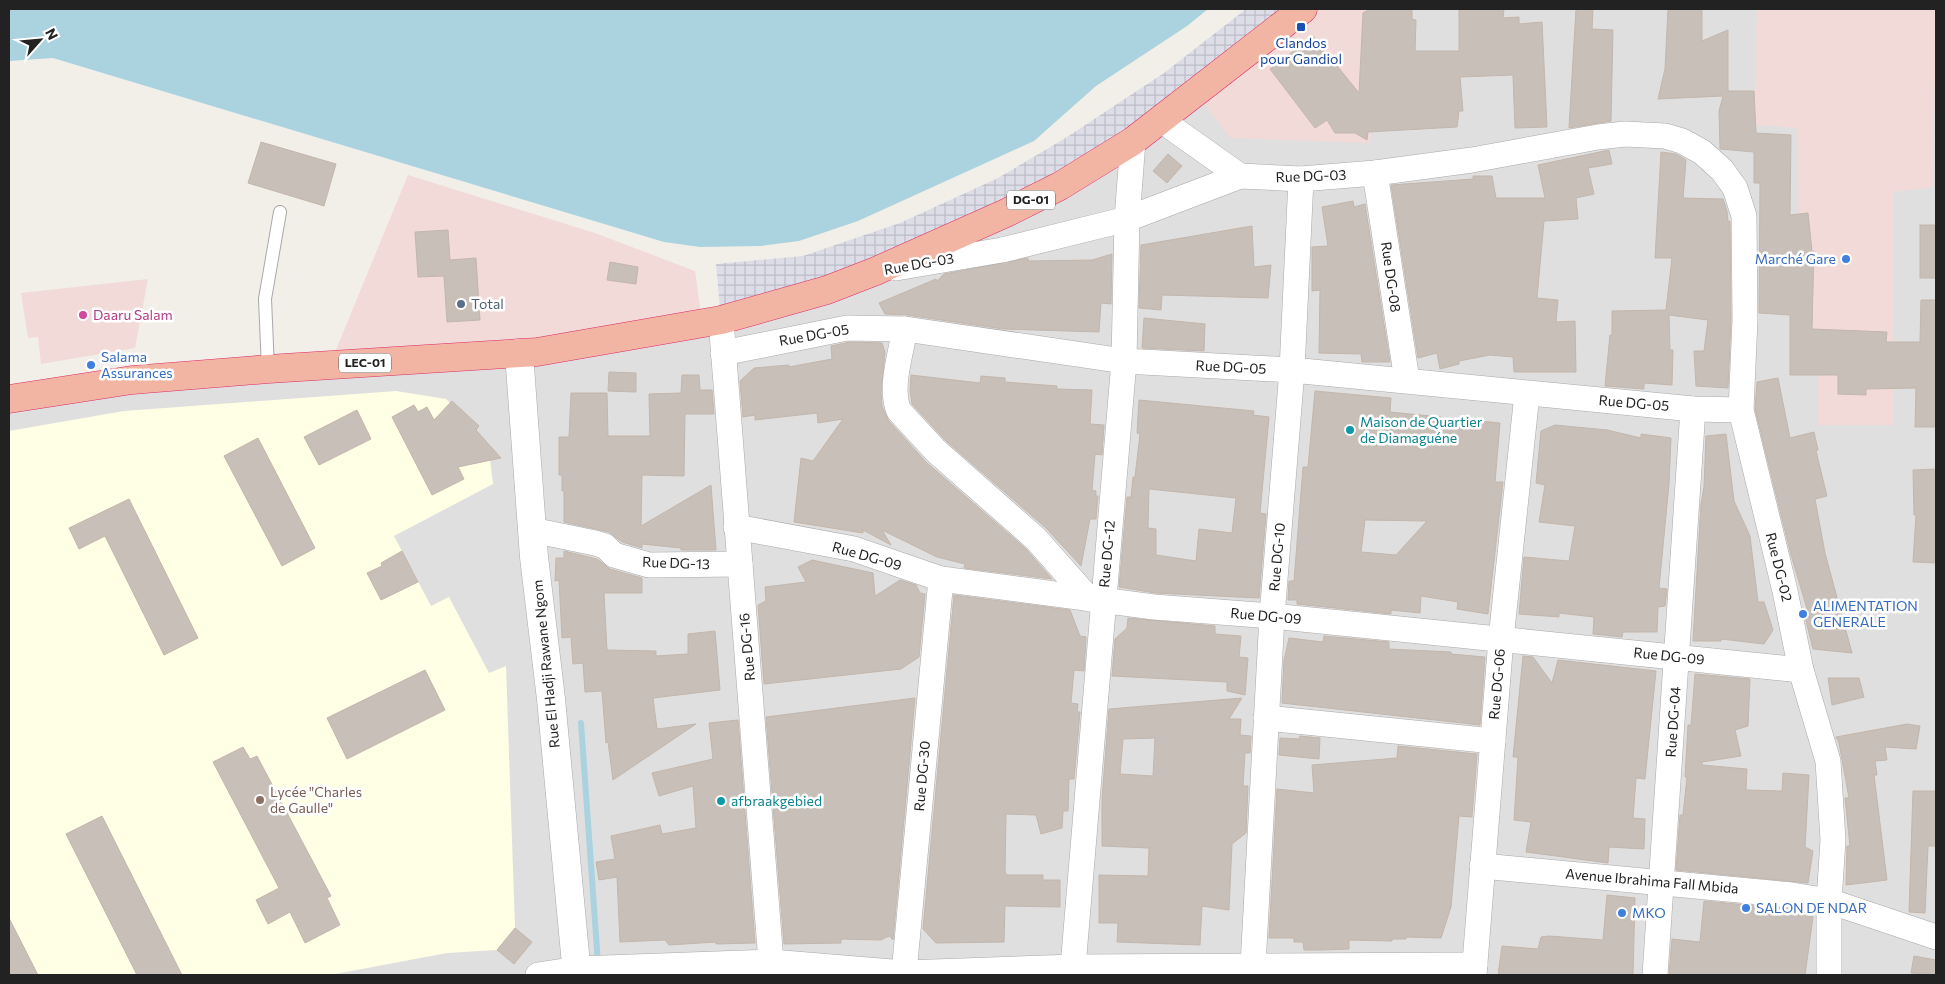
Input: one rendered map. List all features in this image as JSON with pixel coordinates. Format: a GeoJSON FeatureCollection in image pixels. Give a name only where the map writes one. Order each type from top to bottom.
{"type":"FeatureCollection","features":[{"type":"Feature","properties":{"kind":"highway","name":"DG-01"},"geometry":{"type":"LineString","coordinates":[[721,320],[827,290],[876,271],[1014,209],[1060,186],[1134,141],[1303,9]]}},
{"type":"Feature","properties":{"kind":"highway","name":"LEC-01"},"geometry":{"type":"LineString","coordinates":[[9,400],[132,380],[268,368],[519,353],[721,320]]}},
{"type":"Feature","properties":{"kind":"street"},"geometry":{"type":"LineString","coordinates":[[1161,120],[1240,176]]}},
{"type":"Feature","properties":{"kind":"street","name":"Rue DG-03"},"geometry":{"type":"LineString","coordinates":[[876,271],[1002,250],[1127,219],[1240,176],[1301,179],[1375,173],[1472,160],[1598,136],[1647,134],[1665,136],[1682,141],[1702,152],[1722,170],[1735,188]]}},
{"type":"Feature","properties":{"kind":"street","name":"Rue DG-12"},"geometry":{"type":"LineString","coordinates":[[1073,967],[1096,599],[1124,361],[1127,219],[1134,141]]}},
{"type":"Feature","properties":{"kind":"street","name":"Rue DG-08"},"geometry":{"type":"LineString","coordinates":[[1375,173],[1406,380]]}},
{"type":"Feature","properties":{"kind":"street","name":"Rue DG-10"},"geometry":{"type":"LineString","coordinates":[[1252,966],[1272,616],[1292,370],[1301,179]]}},
{"type":"Feature","properties":{"kind":"street","name":"Rue DG-02"},"geometry":{"type":"LineString","coordinates":[[1735,188],[1744,216],[1745,320],[1741,410],[1785,590],[1802,670],[1828,761],[1833,840],[1829,901],[1829,975]]}},
{"type":"Feature","properties":{"kind":"street","name":"Rue DG-16"},"geometry":{"type":"LineString","coordinates":[[721,320],[771,969]]}},
{"type":"Feature","properties":{"kind":"street","name":"Rue DG-05"},"geometry":{"type":"LineString","coordinates":[[723,353],[847,328],[905,329],[1124,361],[1292,370],[1693,409],[1741,410]]}},
{"type":"Feature","properties":{"kind":"street"},"geometry":{"type":"LineString","coordinates":[[905,329],[895,389],[896,405],[905,420],[936,451],[1036,539],[1096,599]]}},
{"type":"Feature","properties":{"kind":"street","name":"Rue El Hadji Rawane Ngom"},"geometry":{"type":"LineString","coordinates":[[519,353],[532,530],[577,972]]}},
{"type":"Feature","properties":{"kind":"street","name":"Rue DG-06"},"geometry":{"type":"LineString","coordinates":[[1474,970],[1501,639],[1527,394]]}},
{"type":"Feature","properties":{"kind":"street","name":"Rue DG-04"},"geometry":{"type":"LineString","coordinates":[[1655,975],[1693,409]]}},
{"type":"Feature","properties":{"kind":"street","name":"Rue DG-09"},"geometry":{"type":"LineString","coordinates":[[736,527],[854,549],[941,579],[1154,607],[1272,616],[1802,670]]}},
{"type":"Feature","properties":{"kind":"street","name":"Rue DG-13"},"geometry":{"type":"LineString","coordinates":[[532,530],[595,542],[606,546],[614,555],[649,565],[740,564]]}},
{"type":"Feature","properties":{"kind":"street","name":"Rue DG-30"},"geometry":{"type":"LineString","coordinates":[[904,973],[941,579]]}},
{"type":"Feature","properties":{"kind":"street"},"geometry":{"type":"LineString","coordinates":[[1266,718],[1493,741]]}},
{"type":"Feature","properties":{"kind":"street","name":"Avenue Ibrahima Fall Mbida"},"geometry":{"type":"LineString","coordinates":[[1482,866],[1792,895],[1829,901],[1936,936]]}},
{"type":"Feature","properties":{"kind":"street"},"geometry":{"type":"LineString","coordinates":[[538,975],[577,972],[771,969],[904,973],[1073,967],[1252,966],[1297,970],[1474,970]]}},
{"type":"Feature","properties":{"kind":"lane"},"geometry":{"type":"LineString","coordinates":[[268,368],[265,298],[280,212]]}},
{"type":"Feature","properties":{"kind":"shaded area"},"geometry":{"type":"Polygon","coordinates":[[[1246,9],[1303,9],[1060,186],[721,320],[716,264],[803,256],[900,223],[998,178],[1064,139],[1164,73],[1246,9]]]}},
{"type":"Feature","properties":{"kind":"shaded area"},"geometry":{"type":"Polygon","coordinates":[[[1311,9],[1381,9],[1370,143],[1230,138],[1200,98],[1311,9]]]}},
{"type":"Feature","properties":{"kind":"shaded area"},"geometry":{"type":"Polygon","coordinates":[[[1320,9],[1936,9],[1936,975],[9,975],[9,411],[123,393],[543,364],[809,309],[902,277],[1170,128],[1228,87],[1320,9]]]}},
{"type":"Feature","properties":{"kind":"shaded area","name":"Marché Gare"},"geometry":{"type":"Polygon","coordinates":[[[1757,9],[1936,9],[1933,187],[1893,192],[1893,425],[1818,425],[1817,329],[1799,326],[1798,128],[1754,125],[1757,9]]]}},
{"type":"Feature","properties":{"kind":"shaded area"},"geometry":{"type":"Polygon","coordinates":[[[408,175],[595,233],[695,271],[701,313],[536,351],[335,352],[408,175]]]}},
{"type":"Feature","properties":{"kind":"shaded area","name":"Daaru Salam"},"geometry":{"type":"Polygon","coordinates":[[[148,279],[135,348],[41,364],[38,337],[28,338],[21,293],[148,279]]]}},
{"type":"Feature","properties":{"kind":"shaded area","name":"Lycée \"Charles de Gaulle\""},"geometry":{"type":"Polygon","coordinates":[[[396,391],[446,399],[488,443],[493,484],[394,536],[431,606],[449,597],[489,673],[506,666],[515,928],[497,950],[447,953],[330,975],[9,975],[9,431],[124,411],[396,391]]]}},
{"type":"Feature","properties":{"kind":"water"},"geometry":{"type":"Polygon","coordinates":[[[9,9],[1208,9],[1187,26],[1096,86],[1034,141],[858,221],[799,241],[761,246],[700,247],[664,242],[53,58],[9,61],[9,9]]]}},
{"type":"Feature","properties":{"kind":"building"},"geometry":{"type":"Polygon","coordinates":[[[1370,9],[1412,9],[1412,19],[1416,20],[1415,51],[1459,51],[1459,9],[1504,9],[1503,18],[1519,17],[1519,24],[1542,22],[1547,127],[1515,128],[1513,75],[1460,77],[1463,111],[1459,111],[1457,127],[1368,132],[1367,140],[1355,133],[1335,133],[1327,120],[1315,128],[1270,69],[1313,36],[1359,93],[1363,13],[1370,9]]]}},
{"type":"Feature","properties":{"kind":"building"},"geometry":{"type":"Polygon","coordinates":[[[1576,9],[1593,9],[1592,29],[1613,30],[1611,121],[1569,128],[1576,9]]]}},
{"type":"Feature","properties":{"kind":"building"},"geometry":{"type":"Polygon","coordinates":[[[1668,9],[1702,9],[1702,41],[1728,30],[1728,91],[1754,91],[1756,133],[1791,135],[1790,215],[1808,213],[1812,251],[1814,251],[1812,329],[1887,332],[1886,342],[1920,342],[1921,300],[1936,300],[1936,427],[1915,427],[1916,388],[1866,389],[1866,395],[1838,394],[1838,375],[1790,375],[1790,315],[1759,313],[1760,183],[1754,183],[1754,152],[1720,149],[1719,111],[1723,96],[1658,99],[1665,69],[1668,9]]]}},
{"type":"Feature","properties":{"kind":"building"},"geometry":{"type":"Polygon","coordinates":[[[261,142],[336,164],[324,206],[248,183],[261,142]]]}},
{"type":"Feature","properties":{"kind":"building"},"geometry":{"type":"Polygon","coordinates":[[[1609,150],[1612,164],[1588,168],[1594,194],[1576,198],[1578,219],[1544,221],[1537,298],[1558,300],[1556,322],[1575,321],[1576,372],[1514,372],[1513,357],[1490,355],[1459,361],[1459,364],[1440,369],[1437,353],[1418,358],[1391,185],[1473,179],[1473,176],[1492,176],[1496,198],[1545,198],[1538,165],[1609,150]]]}},
{"type":"Feature","properties":{"kind":"building"},"geometry":{"type":"Polygon","coordinates":[[[1661,152],[1676,154],[1686,160],[1683,198],[1723,199],[1728,222],[1730,221],[1731,320],[1728,388],[1696,386],[1694,351],[1704,351],[1708,320],[1669,315],[1670,350],[1673,350],[1672,385],[1644,383],[1644,389],[1605,386],[1610,335],[1612,335],[1612,311],[1666,310],[1672,258],[1655,258],[1661,152]]]}},
{"type":"Feature","properties":{"kind":"building"},"geometry":{"type":"Polygon","coordinates":[[[1168,154],[1182,166],[1167,183],[1153,171],[1168,154]]]}},
{"type":"Feature","properties":{"kind":"building"},"geometry":{"type":"Polygon","coordinates":[[[1353,201],[1354,207],[1365,204],[1390,362],[1362,362],[1361,354],[1319,353],[1320,290],[1312,291],[1312,247],[1328,246],[1322,207],[1353,201]]]}},
{"type":"Feature","properties":{"kind":"building"},"geometry":{"type":"Polygon","coordinates":[[[1920,225],[1936,225],[1936,278],[1920,278],[1920,225]]]}},
{"type":"Feature","properties":{"kind":"building"},"geometry":{"type":"Polygon","coordinates":[[[1252,226],[1254,267],[1271,265],[1268,298],[1162,295],[1161,310],[1139,308],[1141,245],[1252,226]]]}},
{"type":"Feature","properties":{"kind":"building"},"geometry":{"type":"Polygon","coordinates":[[[448,230],[450,260],[476,258],[480,320],[447,322],[444,276],[418,277],[415,232],[448,230]]]}},
{"type":"Feature","properties":{"kind":"building"},"geometry":{"type":"Polygon","coordinates":[[[1112,254],[1111,304],[1101,303],[1099,332],[1003,329],[907,315],[885,314],[879,303],[936,279],[937,281],[944,274],[1028,258],[1028,261],[1092,260],[1112,254]]]}},
{"type":"Feature","properties":{"kind":"building"},"geometry":{"type":"Polygon","coordinates":[[[610,262],[638,267],[636,284],[607,280],[610,262]]]}},
{"type":"Feature","properties":{"kind":"building"},"geometry":{"type":"Polygon","coordinates":[[[1144,318],[1205,324],[1204,351],[1142,348],[1144,318]]]}},
{"type":"Feature","properties":{"kind":"building"},"geometry":{"type":"Polygon","coordinates":[[[850,342],[882,343],[885,352],[881,393],[882,406],[888,420],[926,462],[1026,549],[1052,579],[964,568],[965,564],[937,557],[882,530],[891,545],[863,530],[863,533],[794,522],[801,458],[813,461],[843,419],[818,423],[817,413],[755,420],[755,415],[743,417],[740,381],[754,368],[789,365],[789,367],[832,359],[831,346],[850,342]]]}},
{"type":"Feature","properties":{"kind":"building"},"geometry":{"type":"Polygon","coordinates":[[[609,372],[636,373],[636,392],[608,391],[609,372]]]}},
{"type":"Feature","properties":{"kind":"building"},"geometry":{"type":"Polygon","coordinates":[[[682,375],[699,375],[700,390],[712,390],[714,414],[685,414],[684,476],[642,475],[641,526],[711,485],[716,550],[681,550],[681,548],[642,544],[642,548],[622,542],[609,532],[564,522],[564,491],[562,491],[562,475],[559,475],[559,437],[569,437],[571,393],[607,393],[608,436],[650,436],[649,394],[681,393],[682,375]]]}},
{"type":"Feature","properties":{"kind":"building"},"geometry":{"type":"Polygon","coordinates":[[[911,375],[980,383],[981,376],[1005,378],[1005,382],[1057,386],[1057,389],[1092,390],[1090,424],[1104,425],[1102,455],[1095,454],[1092,490],[1096,491],[1096,496],[1098,496],[1096,519],[1090,519],[1081,566],[1046,528],[946,441],[912,404],[910,391],[911,375]]]}},
{"type":"Feature","properties":{"kind":"building"},"geometry":{"type":"Polygon","coordinates":[[[1778,378],[1790,438],[1814,432],[1818,450],[1816,451],[1827,496],[1815,499],[1825,553],[1852,653],[1813,649],[1804,613],[1808,612],[1791,555],[1755,409],[1757,382],[1778,378]]]}},
{"type":"Feature","properties":{"kind":"building"},"geometry":{"type":"Polygon","coordinates":[[[1315,391],[1391,398],[1390,412],[1441,417],[1440,422],[1480,425],[1480,421],[1500,423],[1495,482],[1503,482],[1488,614],[1457,609],[1458,602],[1421,596],[1420,613],[1391,610],[1391,614],[1297,604],[1297,600],[1288,600],[1289,581],[1294,581],[1303,467],[1308,467],[1315,391]],[[1365,520],[1361,552],[1396,555],[1427,521],[1365,520]]]}},
{"type":"Feature","properties":{"kind":"building"},"geometry":{"type":"Polygon","coordinates":[[[1139,400],[1254,411],[1253,415],[1269,417],[1260,513],[1266,514],[1259,598],[1155,593],[1119,587],[1127,497],[1131,497],[1133,477],[1135,477],[1140,434],[1137,433],[1139,400]],[[1149,489],[1148,528],[1156,529],[1156,555],[1196,561],[1199,529],[1232,533],[1236,498],[1149,489]]]}},
{"type":"Feature","properties":{"kind":"building"},"geometry":{"type":"Polygon","coordinates":[[[452,401],[479,426],[476,430],[501,458],[458,467],[464,479],[432,495],[392,417],[414,405],[418,412],[427,407],[434,420],[452,401]]]}},
{"type":"Feature","properties":{"kind":"building"},"geometry":{"type":"Polygon","coordinates":[[[357,410],[371,439],[319,465],[304,437],[357,410]]]}},
{"type":"Feature","properties":{"kind":"building"},"geometry":{"type":"Polygon","coordinates":[[[1555,425],[1607,430],[1641,438],[1641,434],[1671,438],[1669,484],[1659,588],[1667,589],[1665,606],[1658,607],[1657,632],[1623,632],[1622,637],[1593,634],[1594,617],[1559,613],[1559,617],[1519,614],[1524,557],[1569,561],[1575,526],[1539,522],[1545,485],[1536,483],[1541,431],[1555,425]]]}},
{"type":"Feature","properties":{"kind":"building"},"geometry":{"type":"Polygon","coordinates":[[[1726,434],[1734,501],[1750,536],[1758,602],[1764,602],[1773,630],[1764,644],[1721,639],[1721,641],[1693,641],[1706,436],[1726,434]]]}},
{"type":"Feature","properties":{"kind":"building"},"geometry":{"type":"Polygon","coordinates":[[[258,438],[315,548],[282,566],[224,456],[258,438]]]}},
{"type":"Feature","properties":{"kind":"building"},"geometry":{"type":"Polygon","coordinates":[[[1936,469],[1936,563],[1913,562],[1916,515],[1914,515],[1913,470],[1936,469]]]}},
{"type":"Feature","properties":{"kind":"building"},"geometry":{"type":"Polygon","coordinates":[[[129,499],[198,638],[164,655],[105,536],[79,549],[69,528],[129,499]]]}},
{"type":"Feature","properties":{"kind":"building"},"geometry":{"type":"Polygon","coordinates":[[[402,551],[418,582],[381,600],[367,573],[382,566],[381,563],[402,551]]]}},
{"type":"Feature","properties":{"kind":"building"},"geometry":{"type":"Polygon","coordinates":[[[564,551],[597,559],[610,569],[642,578],[642,593],[604,593],[607,650],[656,651],[656,656],[688,654],[688,634],[715,631],[720,690],[653,698],[657,729],[696,724],[613,780],[608,742],[606,743],[602,691],[585,692],[583,663],[573,664],[571,637],[562,638],[559,580],[555,581],[556,558],[564,558],[564,551]]]}},
{"type":"Feature","properties":{"kind":"building"},"geometry":{"type":"Polygon","coordinates":[[[812,560],[873,573],[875,596],[900,580],[916,585],[920,593],[925,594],[919,657],[901,669],[764,684],[758,605],[766,601],[765,587],[806,582],[798,567],[812,560]]]}},
{"type":"Feature","properties":{"kind":"building"},"geometry":{"type":"Polygon","coordinates":[[[954,595],[1070,610],[1080,636],[1086,637],[1084,671],[1074,670],[1071,703],[1078,704],[1077,712],[1080,712],[1074,779],[1069,779],[1068,811],[1063,811],[1062,828],[1041,834],[1036,815],[1006,814],[1005,872],[1007,875],[1043,875],[1043,880],[1060,880],[1060,907],[1005,906],[1004,942],[936,943],[923,929],[954,595]]]}},
{"type":"Feature","properties":{"kind":"building"},"geometry":{"type":"Polygon","coordinates":[[[1128,618],[1215,626],[1215,634],[1241,636],[1239,657],[1248,658],[1245,695],[1227,691],[1227,682],[1112,676],[1115,639],[1127,628],[1128,618]]]}},
{"type":"Feature","properties":{"kind":"building"},"geometry":{"type":"Polygon","coordinates":[[[1324,636],[1389,642],[1389,649],[1451,652],[1451,654],[1485,657],[1480,725],[1282,703],[1284,660],[1289,638],[1323,642],[1324,636]]]}},
{"type":"Feature","properties":{"kind":"building"},"geometry":{"type":"Polygon","coordinates":[[[1523,656],[1533,657],[1552,683],[1558,660],[1656,671],[1645,779],[1636,778],[1633,818],[1645,819],[1644,849],[1609,847],[1608,863],[1526,852],[1531,822],[1514,820],[1518,757],[1513,757],[1523,656]]]}},
{"type":"Feature","properties":{"kind":"building"},"geometry":{"type":"Polygon","coordinates":[[[425,670],[445,710],[347,759],[327,718],[425,670]]]}},
{"type":"Feature","properties":{"kind":"building"},"geometry":{"type":"Polygon","coordinates":[[[1695,674],[1750,679],[1748,726],[1735,730],[1741,756],[1702,762],[1702,765],[1747,769],[1746,790],[1782,791],[1783,773],[1809,775],[1805,847],[1813,851],[1808,883],[1676,870],[1680,815],[1683,815],[1687,777],[1685,777],[1688,725],[1691,725],[1695,674]]]}},
{"type":"Feature","properties":{"kind":"building"},"geometry":{"type":"Polygon","coordinates":[[[1828,678],[1859,678],[1864,697],[1832,705],[1828,678]]]}},
{"type":"Feature","properties":{"kind":"building"},"geometry":{"type":"Polygon","coordinates":[[[915,698],[893,940],[889,936],[881,940],[841,939],[841,943],[784,944],[766,717],[915,698]]]}},
{"type":"Feature","properties":{"kind":"building"},"geometry":{"type":"Polygon","coordinates":[[[1242,698],[1229,719],[1241,719],[1240,735],[1251,736],[1250,753],[1245,753],[1243,786],[1248,786],[1246,833],[1232,844],[1229,910],[1202,906],[1200,945],[1117,942],[1118,923],[1099,923],[1099,875],[1148,876],[1149,848],[1102,846],[1102,799],[1109,709],[1242,698]],[[1155,738],[1123,739],[1120,774],[1153,776],[1155,738]]]}},
{"type":"Feature","properties":{"kind":"building"},"geometry":{"type":"Polygon","coordinates":[[[738,720],[755,943],[716,944],[716,942],[669,945],[665,940],[620,942],[617,877],[599,880],[596,862],[615,859],[611,836],[660,825],[662,834],[696,828],[693,786],[659,796],[652,773],[713,759],[709,723],[738,720]]]}},
{"type":"Feature","properties":{"kind":"building"},"geometry":{"type":"Polygon","coordinates":[[[1907,724],[1920,726],[1916,749],[1885,747],[1887,760],[1875,761],[1877,775],[1874,775],[1887,880],[1846,885],[1847,846],[1850,846],[1845,798],[1849,798],[1839,743],[1836,737],[1907,724]]]}},
{"type":"Feature","properties":{"kind":"building"},"geometry":{"type":"Polygon","coordinates":[[[1300,736],[1320,738],[1319,759],[1279,755],[1280,738],[1299,739],[1300,736]]]}},
{"type":"Feature","properties":{"kind":"building"},"geometry":{"type":"Polygon","coordinates":[[[1398,746],[1477,754],[1472,817],[1459,816],[1451,907],[1441,938],[1406,937],[1406,939],[1392,939],[1392,941],[1349,940],[1349,949],[1304,950],[1303,942],[1294,942],[1294,938],[1269,938],[1277,789],[1314,793],[1312,765],[1397,758],[1398,746]]]}},
{"type":"Feature","properties":{"kind":"building"},"geometry":{"type":"Polygon","coordinates":[[[243,747],[250,759],[257,756],[331,896],[327,898],[340,925],[305,943],[290,912],[268,924],[256,900],[279,888],[213,762],[243,747]]]}},
{"type":"Feature","properties":{"kind":"building"},"geometry":{"type":"Polygon","coordinates":[[[1913,791],[1936,791],[1936,846],[1928,846],[1925,913],[1909,912],[1913,791]]]}},
{"type":"Feature","properties":{"kind":"building"},"geometry":{"type":"Polygon","coordinates":[[[102,816],[182,975],[137,975],[66,834],[102,816]]]}},
{"type":"Feature","properties":{"kind":"building"},"geometry":{"type":"Polygon","coordinates":[[[1607,895],[1635,898],[1633,975],[1498,975],[1502,946],[1538,949],[1541,937],[1549,936],[1603,940],[1607,895]]]}},
{"type":"Feature","properties":{"kind":"building"},"geometry":{"type":"Polygon","coordinates":[[[1704,901],[1790,909],[1804,912],[1803,915],[1813,917],[1805,975],[1669,975],[1672,939],[1700,942],[1704,901]]]}},
{"type":"Feature","properties":{"kind":"building"},"geometry":{"type":"Polygon","coordinates":[[[9,918],[38,975],[9,975],[9,918]]]}},
{"type":"Feature","properties":{"kind":"building"},"geometry":{"type":"Polygon","coordinates":[[[515,928],[532,942],[514,964],[497,950],[515,928]]]}},
{"type":"Feature","properties":{"kind":"building"},"geometry":{"type":"Polygon","coordinates":[[[1914,956],[1936,960],[1936,975],[1911,973],[1914,956]]]}},
{"type":"Feature","properties":{"kind":"waterway"},"geometry":{"type":"LineString","coordinates":[[581,723],[598,964]]}},
{"type":"Feature","properties":{"kind":"place","name":"Clandos pour Gandiol"},"geometry":{"type":"Point","coordinates":[1301,27]}},
{"type":"Feature","properties":{"kind":"place","name":"Marché Gare"},"geometry":{"type":"Point","coordinates":[1846,259]}},
{"type":"Feature","properties":{"kind":"place","name":"Total"},"geometry":{"type":"Point","coordinates":[461,304]}},
{"type":"Feature","properties":{"kind":"place","name":"Daaru Salam"},"geometry":{"type":"Point","coordinates":[83,315]}},
{"type":"Feature","properties":{"kind":"place","name":"Salama Assurances"},"geometry":{"type":"Point","coordinates":[91,365]}},
{"type":"Feature","properties":{"kind":"place","name":"Maison de Quartier de Diamaguéne"},"geometry":{"type":"Point","coordinates":[1350,430]}},
{"type":"Feature","properties":{"kind":"place","name":"ALIMENTATION GENERALE"},"geometry":{"type":"Point","coordinates":[1803,614]}},
{"type":"Feature","properties":{"kind":"place","name":"Lycée \"Charles de Gaulle\""},"geometry":{"type":"Point","coordinates":[260,800]}},
{"type":"Feature","properties":{"kind":"place","name":"afbraakgebied"},"geometry":{"type":"Point","coordinates":[721,801]}},
{"type":"Feature","properties":{"kind":"place","name":"SALON DE NDAR"},"geometry":{"type":"Point","coordinates":[1746,908]}},
{"type":"Feature","properties":{"kind":"place","name":"MKO"},"geometry":{"type":"Point","coordinates":[1622,913]}}]}
